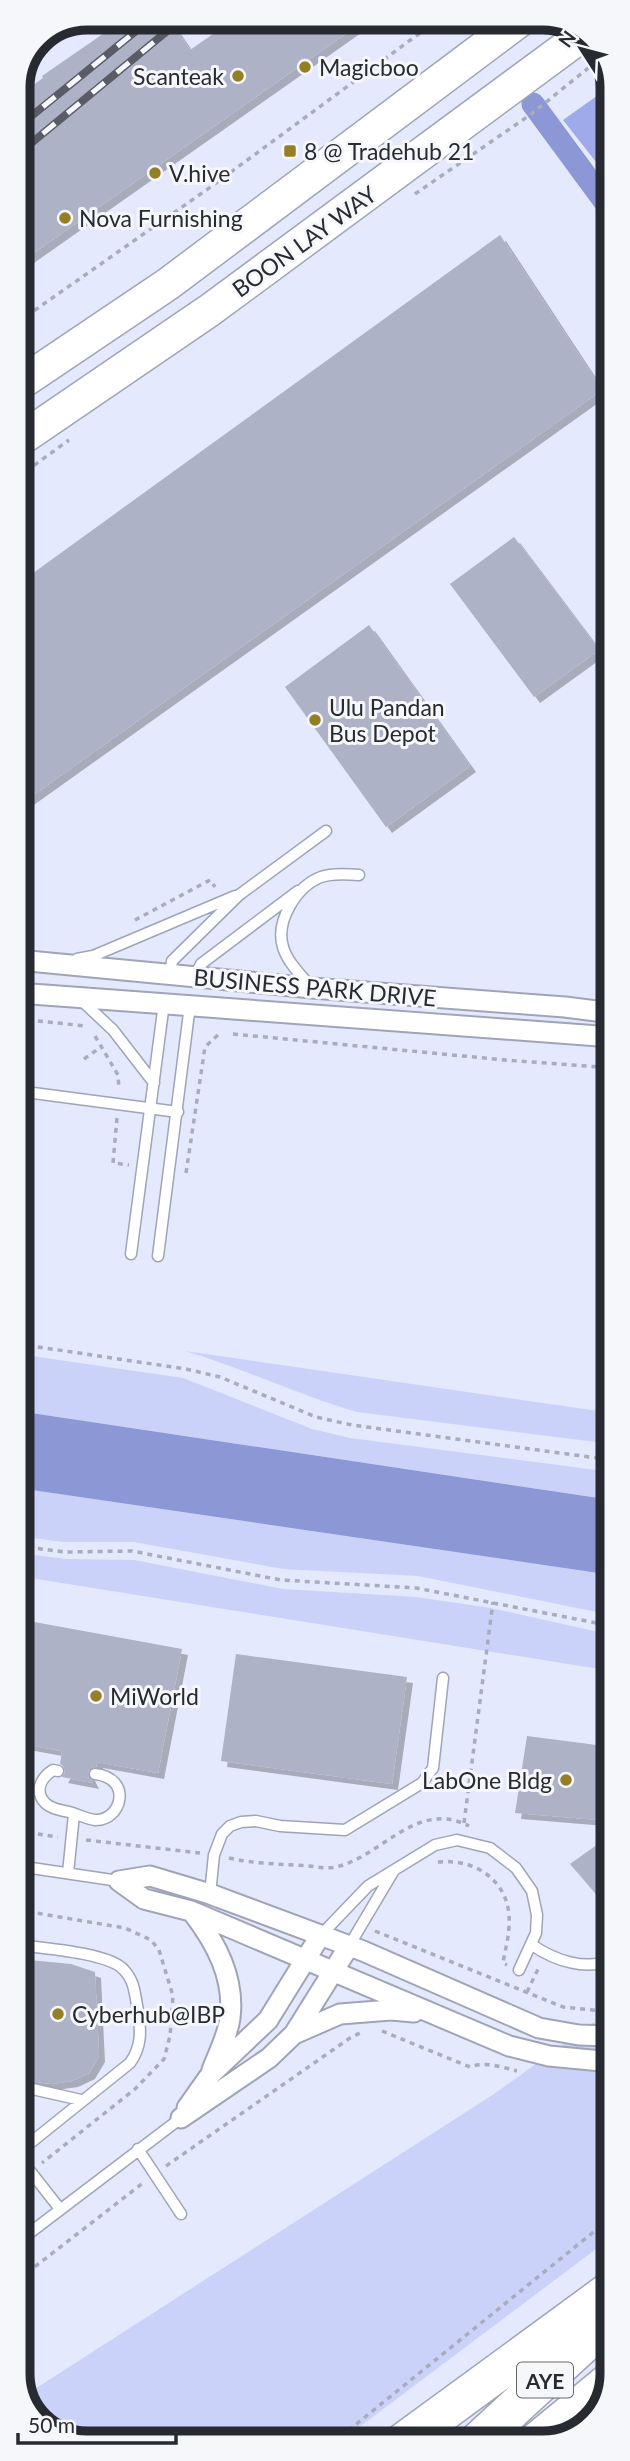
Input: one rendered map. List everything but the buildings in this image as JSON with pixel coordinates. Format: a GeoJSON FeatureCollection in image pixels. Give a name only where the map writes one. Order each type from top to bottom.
{"type":"FeatureCollection","features":[{"type":"Feature","properties":{"kind":"highway"},"geometry":{"type":"LineString","coordinates":[[418,2431],[600,2298]]}},
{"type":"Feature","properties":{"kind":"highway","name":"AYE"},"geometry":{"type":"LineString","coordinates":[[489,2431],[600,2329]]}},
{"type":"Feature","properties":{"kind":"highway","name":"AYE"},"geometry":{"type":"LineString","coordinates":[[550,2430],[597,2391]]}},
{"type":"Feature","properties":{"kind":"main road","name":"BOON LAY WAY"},"geometry":{"type":"LineString","coordinates":[[30,377],[168,284],[507,30]]}},
{"type":"Feature","properties":{"kind":"main road","name":"BOON LAY WAY"},"geometry":{"type":"LineString","coordinates":[[30,433],[210,310],[576,40]]}},
{"type":"Feature","properties":{"kind":"street","name":"BUSINESS PARK DRIVE"},"geometry":{"type":"LineString","coordinates":[[30,962],[600,1011]]}},
{"type":"Feature","properties":{"kind":"street","name":"BUSINESS PARK DRIVE"},"geometry":{"type":"LineString","coordinates":[[30,994],[600,1036]]}},
{"type":"Feature","properties":{"kind":"street"},"geometry":{"type":"LineString","coordinates":[[119,1881],[150,1876],[210,1894],[349,1946],[539,2028],[600,2036]]}},
{"type":"Feature","properties":{"kind":"street"},"geometry":{"type":"LineString","coordinates":[[119,1881],[144,1899],[191,1911],[509,2046],[548,2056],[600,2061]]}},
{"type":"Feature","properties":{"kind":"street"},"geometry":{"type":"LineString","coordinates":[[191,1911],[209,1935],[226,1969],[230,2018],[211,2074]]}},
{"type":"Feature","properties":{"kind":"street"},"geometry":{"type":"LineString","coordinates":[[181,2118],[211,2074],[268,2020],[320,1936]]}},
{"type":"Feature","properties":{"kind":"street"},"geometry":{"type":"LineString","coordinates":[[181,2118],[268,2058],[294,2034],[349,1946]]}},
{"type":"Feature","properties":{"kind":"street"},"geometry":{"type":"LineString","coordinates":[[294,2034],[340,2014],[391,2010],[429,2013]]}},
{"type":"Feature","properties":{"kind":"lane"},"geometry":{"type":"LineString","coordinates":[[170,975],[172,961],[239,895],[326,831]]}},
{"type":"Feature","properties":{"kind":"lane"},"geometry":{"type":"LineString","coordinates":[[194,977],[201,964],[304,886],[324,876],[359,875]]}},
{"type":"Feature","properties":{"kind":"lane"},"geometry":{"type":"LineString","coordinates":[[304,886],[281,924],[283,948],[296,970],[312,988]]}},
{"type":"Feature","properties":{"kind":"lane"},"geometry":{"type":"LineString","coordinates":[[50,964],[93,956],[239,895]]}},
{"type":"Feature","properties":{"kind":"lane"},"geometry":{"type":"LineString","coordinates":[[78,997],[113,1030],[154,1083]]}},
{"type":"Feature","properties":{"kind":"lane"},"geometry":{"type":"LineString","coordinates":[[131,1254],[164,1003]]}},
{"type":"Feature","properties":{"kind":"lane"},"geometry":{"type":"LineString","coordinates":[[158,1256],[190,1005]]}},
{"type":"Feature","properties":{"kind":"lane"},"geometry":{"type":"LineString","coordinates":[[30,1093],[178,1112]]}},
{"type":"Feature","properties":{"kind":"lane"},"geometry":{"type":"LineString","coordinates":[[210,1894],[214,1855],[222,1833],[230,1826],[256,1821],[328,1831],[345,1830],[422,1783],[433,1768],[443,1678]]}},
{"type":"Feature","properties":{"kind":"lane"},"geometry":{"type":"LineString","coordinates":[[58,1771],[53,1770],[44,1776],[40,1786],[41,1798],[51,1808],[96,1820],[110,1816],[120,1796],[115,1781],[108,1776],[95,1774]]}},
{"type":"Feature","properties":{"kind":"lane"},"geometry":{"type":"LineString","coordinates":[[68,1873],[74,1814]]}},
{"type":"Feature","properties":{"kind":"lane"},"geometry":{"type":"LineString","coordinates":[[320,1936],[368,1886],[435,1845],[457,1840],[490,1848],[516,1868],[532,1891],[537,1915],[536,1933],[519,1970]]}},
{"type":"Feature","properties":{"kind":"lane"},"geometry":{"type":"LineString","coordinates":[[30,1868],[119,1881]]}},
{"type":"Feature","properties":{"kind":"lane"},"geometry":{"type":"LineString","coordinates":[[349,1946],[393,1872]]}},
{"type":"Feature","properties":{"kind":"lane"},"geometry":{"type":"LineString","coordinates":[[531,1945],[545,1954],[569,1962],[593,1965],[600,1963]]}},
{"type":"Feature","properties":{"kind":"lane"},"geometry":{"type":"LineString","coordinates":[[30,1947],[105,1958],[123,1968],[133,1984],[141,2029],[138,2051],[130,2063],[30,2143]]}},
{"type":"Feature","properties":{"kind":"lane"},"geometry":{"type":"LineString","coordinates":[[30,2089],[82,2101]]}},
{"type":"Feature","properties":{"kind":"lane"},"geometry":{"type":"LineString","coordinates":[[30,2232],[181,2118]]}},
{"type":"Feature","properties":{"kind":"lane"},"geometry":{"type":"LineString","coordinates":[[138,2149],[180,2214]]}},
{"type":"Feature","properties":{"kind":"lane"},"geometry":{"type":"LineString","coordinates":[[30,2172],[60,2209]]}},
{"type":"Feature","properties":{"kind":"path"},"geometry":{"type":"LineString","coordinates":[[30,313],[212,186],[424,30]]}},
{"type":"Feature","properties":{"kind":"path"},"geometry":{"type":"LineString","coordinates":[[133,921],[210,880],[223,901]]}},
{"type":"Feature","properties":{"kind":"path"},"geometry":{"type":"LineString","coordinates":[[233,1034],[600,1067]]}},
{"type":"Feature","properties":{"kind":"path"},"geometry":{"type":"LineString","coordinates":[[84,1059],[102,1047]]}},
{"type":"Feature","properties":{"kind":"path"},"geometry":{"type":"LineString","coordinates":[[30,1346],[186,1368],[220,1377],[316,1417],[352,1425],[600,1458]]}},
{"type":"Feature","properties":{"kind":"path"},"geometry":{"type":"LineString","coordinates":[[30,1548],[65,1552],[132,1551],[281,1580],[416,1588],[600,1624]]}},
{"type":"Feature","properties":{"kind":"path"},"geometry":{"type":"LineString","coordinates":[[464,1823],[493,1602]]}},
{"type":"Feature","properties":{"kind":"path"},"geometry":{"type":"LineString","coordinates":[[30,1833],[214,1855],[248,1862],[335,1868],[367,1853],[401,1830],[430,1818],[464,1823],[476,1829]]}},
{"type":"Feature","properties":{"kind":"path"},"geometry":{"type":"LineString","coordinates":[[430,1863],[462,1861],[485,1871],[506,1896],[510,1923],[503,1963],[519,1970]]}},
{"type":"Feature","properties":{"kind":"path"},"geometry":{"type":"LineString","coordinates":[[30,1912],[125,1928],[151,1940],[159,1950],[173,1996],[170,2035],[164,2059],[135,2089],[30,2172]]}},
{"type":"Feature","properties":{"kind":"path"},"geometry":{"type":"LineString","coordinates":[[379,1923],[374,1931],[563,2007],[600,2011]]}},
{"type":"Feature","properties":{"kind":"path"},"geometry":{"type":"LineString","coordinates":[[527,1992],[545,1954]]}},
{"type":"Feature","properties":{"kind":"path"},"geometry":{"type":"LineString","coordinates":[[375,2028],[470,2067],[489,2064],[503,2068]]}},
{"type":"Feature","properties":{"kind":"path"},"geometry":{"type":"LineString","coordinates":[[30,2270],[154,2174],[366,2029]]}},
{"type":"Feature","properties":{"kind":"path"},"geometry":{"type":"LineString","coordinates":[[347,2431],[600,2227]]}},
{"type":"Feature","properties":{"kind":"shaded area"},"geometry":{"type":"Polygon","coordinates":[[[600,94],[600,167],[563,120],[600,94]]]}},
{"type":"Feature","properties":{"kind":"shaded area"},"geometry":{"type":"Polygon","coordinates":[[[185,1351],[600,1411],[600,1442],[357,1412],[185,1351]]]}},
{"type":"Feature","properties":{"kind":"shaded area"},"geometry":{"type":"Polygon","coordinates":[[[30,1356],[183,1378],[312,1429],[350,1438],[600,1470],[600,1498],[30,1413],[30,1356]]]}},
{"type":"Feature","properties":{"kind":"shaded area"},"geometry":{"type":"Polygon","coordinates":[[[30,1413],[600,1498],[600,1573],[30,1490],[30,1413]]]}},
{"type":"Feature","properties":{"kind":"shaded area"},"geometry":{"type":"Polygon","coordinates":[[[30,1490],[600,1573],[600,1613],[418,1576],[283,1569],[134,1542],[63,1542],[30,1538],[30,1490]]]}},
{"type":"Feature","properties":{"kind":"shaded area"},"geometry":{"type":"Polygon","coordinates":[[[30,1554],[66,1559],[134,1560],[283,1589],[416,1597],[491,1608],[600,1632],[600,1669],[30,1578],[30,1554]]]}},
{"type":"Feature","properties":{"kind":"shaded area"},"geometry":{"type":"Polygon","coordinates":[[[594,2022],[600,2030],[600,2246],[354,2431],[83,2431],[58,2424],[37,2403],[33,2391],[494,2094],[594,2022]]]}},
{"type":"Feature","properties":{"kind":"waterway"},"geometry":{"type":"LineString","coordinates":[[533,104],[600,195]]}},
{"type":"Feature","properties":{"kind":"railway"},"geometry":{"type":"LineString","coordinates":[[30,117],[137,30]]}},
{"type":"Feature","properties":{"kind":"railway"},"geometry":{"type":"LineString","coordinates":[[30,144],[168,30]]}},
{"type":"Feature","properties":{"kind":"place","name":"Magicboo"},"geometry":{"type":"Point","coordinates":[305,67]}},
{"type":"Feature","properties":{"kind":"place","name":"Scanteak"},"geometry":{"type":"Point","coordinates":[238,76]}},
{"type":"Feature","properties":{"kind":"place","name":"8 @ Tradehub 21"},"geometry":{"type":"Point","coordinates":[290,151]}},
{"type":"Feature","properties":{"kind":"place","name":"V.hive"},"geometry":{"type":"Point","coordinates":[155,173]}},
{"type":"Feature","properties":{"kind":"place","name":"Nova Furnishing"},"geometry":{"type":"Point","coordinates":[65,218]}},
{"type":"Feature","properties":{"kind":"place","name":"Ulu Pandan Bus Depot"},"geometry":{"type":"Point","coordinates":[315,720]}},
{"type":"Feature","properties":{"kind":"place","name":"MiWorld"},"geometry":{"type":"Point","coordinates":[96,1696]}},
{"type":"Feature","properties":{"kind":"place","name":"LabOne Bldg"},"geometry":{"type":"Point","coordinates":[566,1780]}},
{"type":"Feature","properties":{"kind":"place","name":"Cyberhub@IBP"},"geometry":{"type":"Point","coordinates":[58,2014]}}]}
